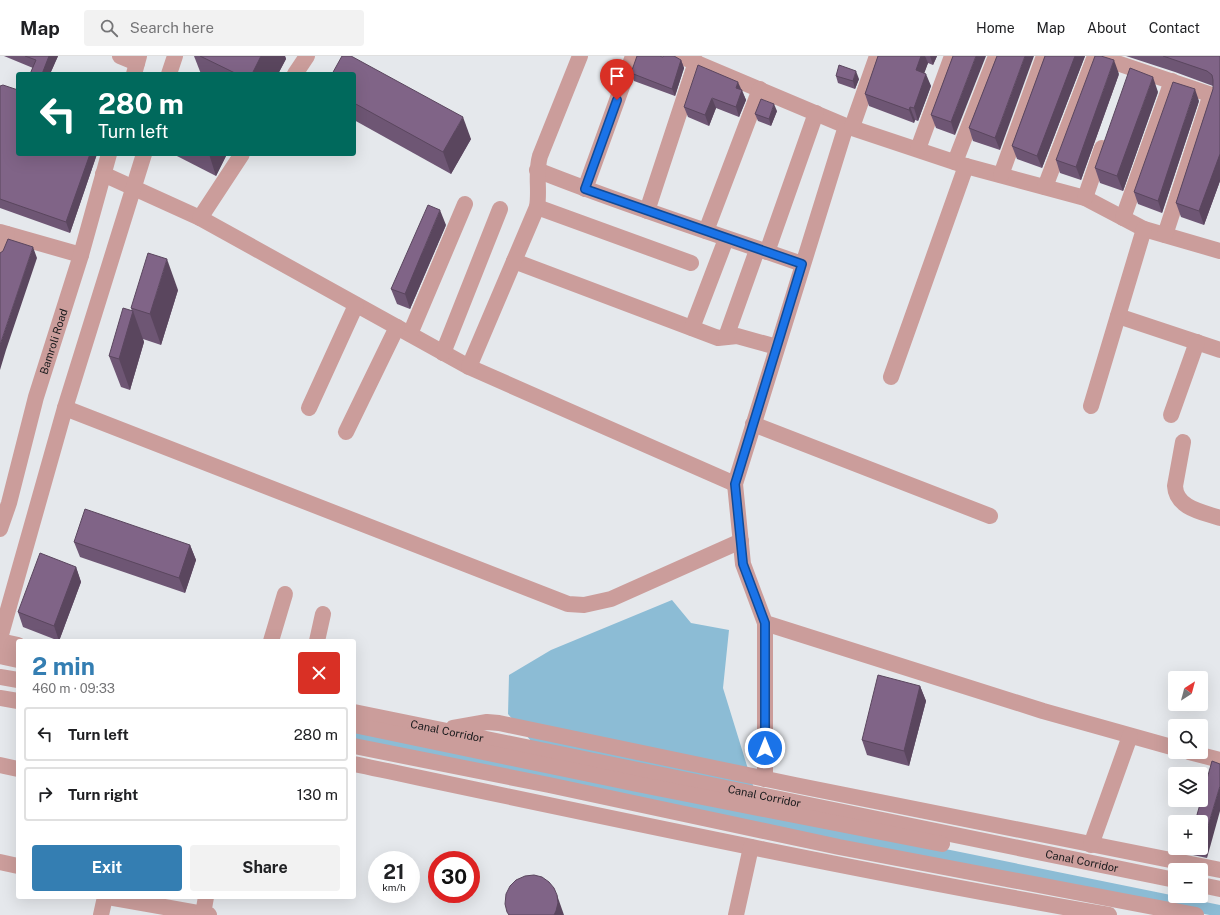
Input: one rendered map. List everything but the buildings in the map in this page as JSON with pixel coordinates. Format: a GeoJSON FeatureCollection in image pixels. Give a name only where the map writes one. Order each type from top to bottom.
{"type":"FeatureCollection","features":[{"type":"Feature","properties":{"kind":"street"},"geometry":{"type":"LineString","coordinates":[[120,56],[137,64]]}},
{"type":"Feature","properties":{"kind":"street"},"geometry":{"type":"LineString","coordinates":[[170,72],[174,56]]}},
{"type":"Feature","properties":{"kind":"street"},"geometry":{"type":"LineString","coordinates":[[296,72],[307,56]]}},
{"type":"Feature","properties":{"kind":"street"},"geometry":{"type":"LineString","coordinates":[[469,367],[537,207],[537,170],[540,156],[580,56]]}},
{"type":"Feature","properties":{"kind":"street"},"geometry":{"type":"LineString","coordinates":[[585,189],[633,56]]}},
{"type":"Feature","properties":{"kind":"street"},"geometry":{"type":"LineString","coordinates":[[680,56],[849,127],[960,164],[1085,198],[1144,229],[1220,251]]}},
{"type":"Feature","properties":{"kind":"street"},"geometry":{"type":"LineString","coordinates":[[765,779],[765,623],[743,564],[735,484],[802,264],[849,127],[877,56]]}},
{"type":"Feature","properties":{"kind":"street"},"geometry":{"type":"LineString","coordinates":[[918,149],[952,56]]}},
{"type":"Feature","properties":{"kind":"street"},"geometry":{"type":"LineString","coordinates":[[891,377],[996,56]]}},
{"type":"Feature","properties":{"kind":"street"},"geometry":{"type":"LineString","coordinates":[[1001,175],[1044,56]]}},
{"type":"Feature","properties":{"kind":"street"},"geometry":{"type":"LineString","coordinates":[[1045,187],[1095,56],[1128,74],[1172,81],[1206,92],[1210,96],[1165,235]]}},
{"type":"Feature","properties":{"kind":"street"},"geometry":{"type":"LineString","coordinates":[[647,211],[696,62]]}},
{"type":"Feature","properties":{"kind":"street"},"geometry":{"type":"LineString","coordinates":[[1123,218],[1172,81]]}},
{"type":"Feature","properties":{"kind":"street"},"geometry":{"type":"LineString","coordinates":[[706,231],[760,89]]}},
{"type":"Feature","properties":{"kind":"street"},"geometry":{"type":"LineString","coordinates":[[726,337],[762,251],[816,113]]}},
{"type":"Feature","properties":{"kind":"street"},"geometry":{"type":"LineString","coordinates":[[1085,198],[1108,133]]}},
{"type":"Feature","properties":{"kind":"street","name":"Bamroli Road"},"geometry":{"type":"LineString","coordinates":[[0,529],[5,501],[81,255],[108,156]]}},
{"type":"Feature","properties":{"kind":"street"},"geometry":{"type":"LineString","coordinates":[[0,638],[65,408],[143,156]]}},
{"type":"Feature","properties":{"kind":"street"},"geometry":{"type":"LineString","coordinates":[[200,218],[241,156]]}},
{"type":"Feature","properties":{"kind":"street"},"geometry":{"type":"LineString","coordinates":[[537,170],[647,211],[802,264]]}},
{"type":"Feature","properties":{"kind":"street"},"geometry":{"type":"LineString","coordinates":[[103,174],[200,218],[469,367],[735,484]]}},
{"type":"Feature","properties":{"kind":"street"},"geometry":{"type":"LineString","coordinates":[[346,432],[403,331],[465,204]]}},
{"type":"Feature","properties":{"kind":"street"},"geometry":{"type":"LineString","coordinates":[[537,207],[691,263]]}},
{"type":"Feature","properties":{"kind":"street"},"geometry":{"type":"LineString","coordinates":[[443,353],[500,209]]}},
{"type":"Feature","properties":{"kind":"street"},"geometry":{"type":"LineString","coordinates":[[1091,406],[1144,229]]}},
{"type":"Feature","properties":{"kind":"street"},"geometry":{"type":"LineString","coordinates":[[0,256],[4,233],[81,255]]}},
{"type":"Feature","properties":{"kind":"street"},"geometry":{"type":"LineString","coordinates":[[692,328],[726,239]]}},
{"type":"Feature","properties":{"kind":"street"},"geometry":{"type":"LineString","coordinates":[[514,261],[718,338],[737,336],[777,347]]}},
{"type":"Feature","properties":{"kind":"street"},"geometry":{"type":"LineString","coordinates":[[309,408],[356,305]]}},
{"type":"Feature","properties":{"kind":"street"},"geometry":{"type":"LineString","coordinates":[[1118,316],[1220,350]]}},
{"type":"Feature","properties":{"kind":"street"},"geometry":{"type":"LineString","coordinates":[[1171,414],[1197,342]]}},
{"type":"Feature","properties":{"kind":"street"},"geometry":{"type":"LineString","coordinates":[[65,408],[568,604],[584,605],[611,599],[740,542]]}},
{"type":"Feature","properties":{"kind":"street"},"geometry":{"type":"LineString","coordinates":[[753,424],[990,516]]}},
{"type":"Feature","properties":{"kind":"street"},"geometry":{"type":"LineString","coordinates":[[1183,442],[1174,486],[1175,493],[1179,499],[1190,508],[1220,518]]}},
{"type":"Feature","properties":{"kind":"street"},"geometry":{"type":"LineString","coordinates":[[272,639],[285,594]]}},
{"type":"Feature","properties":{"kind":"street"},"geometry":{"type":"LineString","coordinates":[[317,639],[323,614]]}},
{"type":"Feature","properties":{"kind":"street"},"geometry":{"type":"LineString","coordinates":[[765,623],[1042,711],[1168,746]]}},
{"type":"Feature","properties":{"kind":"street"},"geometry":{"type":"LineString","coordinates":[[0,641],[16,645]]}},
{"type":"Feature","properties":{"kind":"street"},"geometry":{"type":"LineString","coordinates":[[0,656],[16,660]]}},
{"type":"Feature","properties":{"kind":"street"},"geometry":{"type":"LineString","coordinates":[[0,677],[16,680]]}},
{"type":"Feature","properties":{"kind":"street"},"geometry":{"type":"LineString","coordinates":[[0,698],[16,701]]}},
{"type":"Feature","properties":{"kind":"street","name":"Canal Corridor"},"geometry":{"type":"LineString","coordinates":[[356,712],[1168,879]]}},
{"type":"Feature","properties":{"kind":"street"},"geometry":{"type":"LineString","coordinates":[[441,729],[487,722],[499,723],[765,779],[1220,870]]}},
{"type":"Feature","properties":{"kind":"street"},"geometry":{"type":"LineString","coordinates":[[356,725],[637,784],[1168,889]]}},
{"type":"Feature","properties":{"kind":"street"},"geometry":{"type":"LineString","coordinates":[[1092,845],[1130,736]]}},
{"type":"Feature","properties":{"kind":"street"},"geometry":{"type":"LineString","coordinates":[[356,746],[839,846],[1196,915]]}},
{"type":"Feature","properties":{"kind":"street"},"geometry":{"type":"LineString","coordinates":[[1208,757],[1220,760]]}},
{"type":"Feature","properties":{"kind":"street"},"geometry":{"type":"LineString","coordinates":[[356,764],[751,847],[996,895],[1109,915]]}},
{"type":"Feature","properties":{"kind":"street"},"geometry":{"type":"LineString","coordinates":[[0,766],[16,769]]}},
{"type":"Feature","properties":{"kind":"street"},"geometry":{"type":"LineString","coordinates":[[736,915],[751,847]]}},
{"type":"Feature","properties":{"kind":"street"},"geometry":{"type":"LineString","coordinates":[[0,862],[16,866]]}},
{"type":"Feature","properties":{"kind":"street"},"geometry":{"type":"LineString","coordinates":[[1208,886],[1220,889]]}},
{"type":"Feature","properties":{"kind":"street"},"geometry":{"type":"LineString","coordinates":[[1208,896],[1220,899]]}},
{"type":"Feature","properties":{"kind":"street"},"geometry":{"type":"LineString","coordinates":[[101,915],[105,899]]}},
{"type":"Feature","properties":{"kind":"street"},"geometry":{"type":"LineString","coordinates":[[120,899],[206,914],[206,899]]}},
{"type":"Feature","properties":{"kind":"water"},"geometry":{"type":"Polygon","coordinates":[[[672,600],[691,623],[729,630],[723,688],[756,795],[532,742],[508,714],[509,675],[551,650],[672,600]]]}},
{"type":"Feature","properties":{"kind":"waterway"},"geometry":{"type":"LineString","coordinates":[[356,735],[1220,911]]}},
{"type":"Feature","properties":{"kind":"route"},"geometry":{"type":"LineString","coordinates":[[617,100],[585,189],[802,264],[735,484],[743,564],[765,623],[765,748]]}}]}
